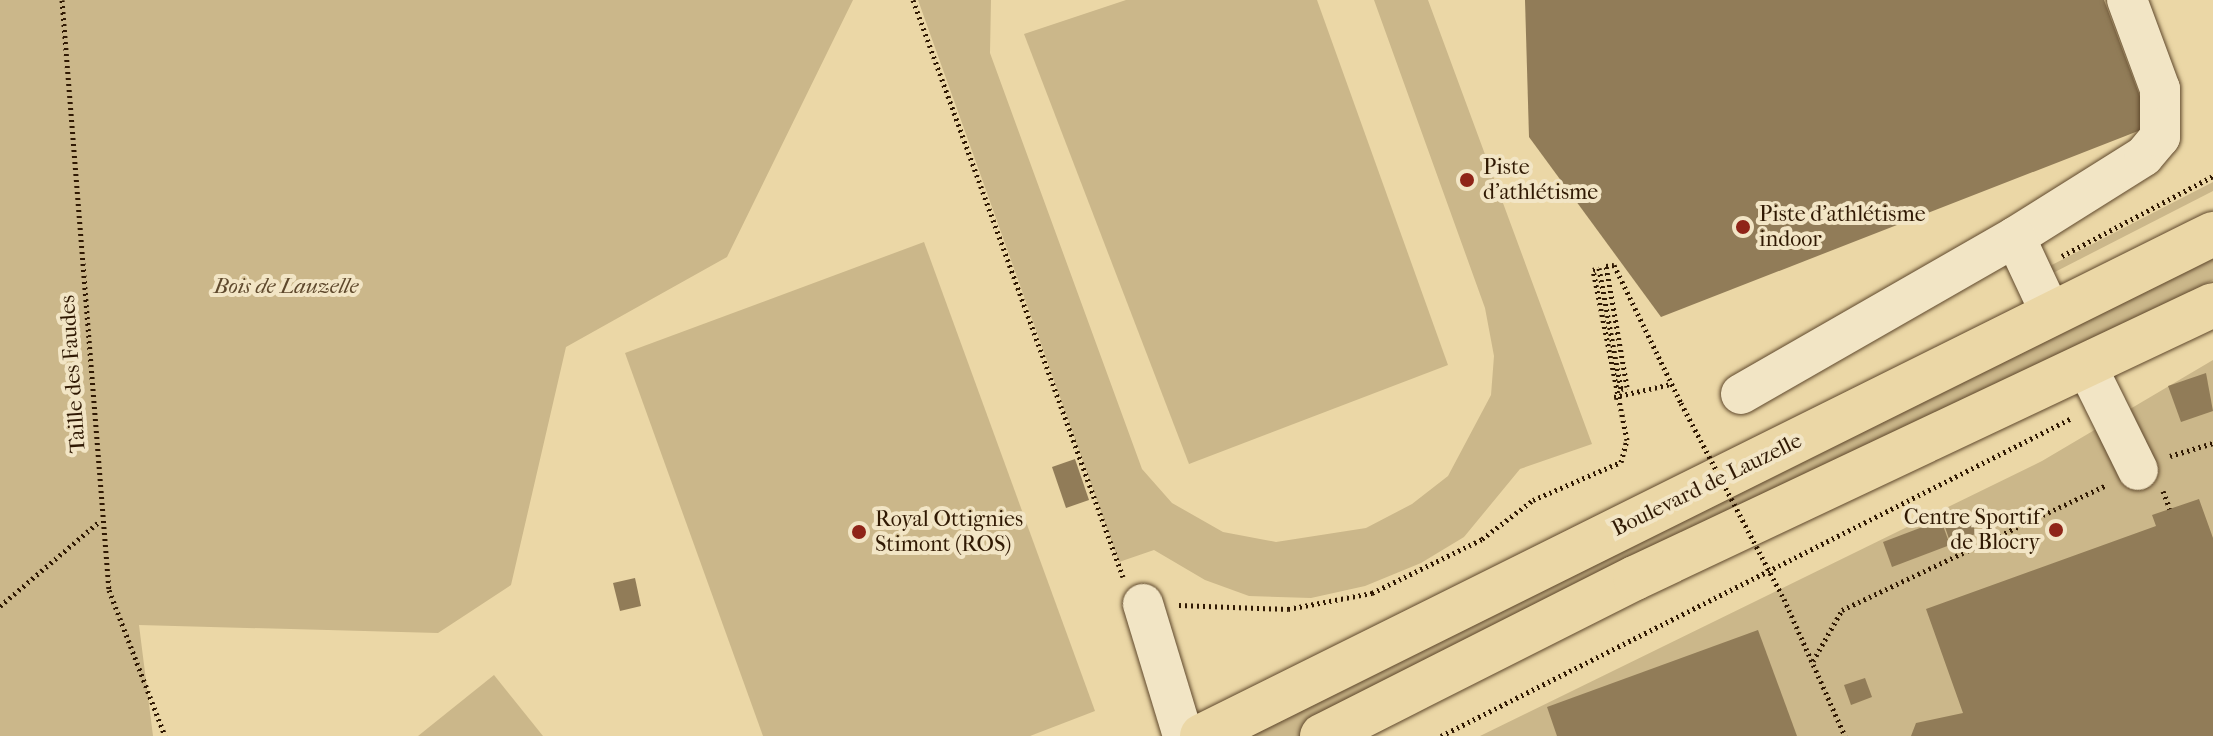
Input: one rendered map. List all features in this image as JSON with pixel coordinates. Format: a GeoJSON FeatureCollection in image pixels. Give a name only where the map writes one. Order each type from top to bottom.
{"type":"FeatureCollection","features":[{"type":"Feature","properties":{"kind":"main road","name":"Boulevard de Lauzelle"},"geometry":{"type":"LineString","coordinates":[[1202,736],[2213,234]]}},
{"type":"Feature","properties":{"kind":"main road"},"geometry":{"type":"LineString","coordinates":[[1322,736],[1635,578],[2095,383],[2213,305]]}},
{"type":"Feature","properties":{"kind":"lane"},"geometry":{"type":"LineString","coordinates":[[1741,394],[2015,237],[2144,156],[2160,137],[2165,116],[2160,89],[2127,0]]}},
{"type":"Feature","properties":{"kind":"lane"},"geometry":{"type":"LineString","coordinates":[[2015,237],[2051,314]]}},
{"type":"Feature","properties":{"kind":"lane"},"geometry":{"type":"LineString","coordinates":[[2095,383],[2138,470]]}},
{"type":"Feature","properties":{"kind":"lane"},"geometry":{"type":"LineString","coordinates":[[1143,604],[1183,736]]}},
{"type":"Feature","properties":{"kind":"path","name":"Taille des Faudes"},"geometry":{"type":"LineString","coordinates":[[62,0],[100,521],[109,590],[165,736]]}},
{"type":"Feature","properties":{"kind":"path"},"geometry":{"type":"LineString","coordinates":[[913,0],[1120,574],[1143,604],[1288,609],[1372,593],[1424,571],[1482,539],[1533,500],[1621,462],[1627,440],[1614,397],[1593,270],[1599,268],[1621,389],[1627,387],[1606,266],[1614,265],[1671,384],[1784,599],[1845,736]]}},
{"type":"Feature","properties":{"kind":"path"},"geometry":{"type":"LineString","coordinates":[[2031,273],[2213,176]]}},
{"type":"Feature","properties":{"kind":"path"},"geometry":{"type":"LineString","coordinates":[[1441,736],[2095,383]]}},
{"type":"Feature","properties":{"kind":"path"},"geometry":{"type":"LineString","coordinates":[[1614,397],[1671,384]]}},
{"type":"Feature","properties":{"kind":"path"},"geometry":{"type":"LineString","coordinates":[[1813,661],[1842,610],[2138,470],[2206,441],[2213,443]]}},
{"type":"Feature","properties":{"kind":"path"},"geometry":{"type":"LineString","coordinates":[[0,606],[100,521]]}},
{"type":"Feature","properties":{"kind":"green space","name":"Bois de Lauzelle"},"geometry":{"type":"Polygon","coordinates":[[[0,0],[853,0],[727,257],[566,347],[511,585],[438,633],[139,625],[153,736],[0,736],[0,0]]]}},
{"type":"Feature","properties":{"kind":"green space","name":"Piste d'athlétisme"},"geometry":{"type":"Polygon","coordinates":[[[918,0],[991,0],[990,53],[1142,469],[1172,503],[1223,532],[1276,542],[1366,528],[1412,504],[1448,476],[1491,395],[1494,356],[1485,308],[1374,0],[1428,0],[1592,444],[1520,469],[1464,537],[1421,563],[1365,586],[1311,598],[1249,596],[1205,580],[1154,550],[1119,562],[918,0]]]}},
{"type":"Feature","properties":{"kind":"green space"},"geometry":{"type":"Polygon","coordinates":[[[1126,0],[1317,0],[1448,365],[1189,464],[1024,34],[1126,0]]]}},
{"type":"Feature","properties":{"kind":"green space"},"geometry":{"type":"Polygon","coordinates":[[[2213,182],[2213,191],[2049,275],[2046,268],[2213,182]]]}},
{"type":"Feature","properties":{"kind":"green space","name":"Royal Ottignies Stimont (ROS)"},"geometry":{"type":"Polygon","coordinates":[[[924,242],[1095,711],[1030,736],[763,736],[625,353],[924,242]]]}},
{"type":"Feature","properties":{"kind":"green space"},"geometry":{"type":"Polygon","coordinates":[[[2213,248],[2213,280],[1302,736],[1242,736],[2213,248]]]}},
{"type":"Feature","properties":{"kind":"green space","name":"Centre Sportif de Blocry"},"geometry":{"type":"Polygon","coordinates":[[[2213,360],[2213,736],[1480,736],[2042,461],[2213,360]]]}},
{"type":"Feature","properties":{"kind":"green space"},"geometry":{"type":"Polygon","coordinates":[[[494,675],[543,736],[418,736],[494,675]]]}},
{"type":"Feature","properties":{"kind":"building","name":"Piste d'athlétisme indoor"},"geometry":{"type":"Polygon","coordinates":[[[1525,0],[2104,0],[2151,126],[1661,317],[1529,137],[1525,0]]]}},
{"type":"Feature","properties":{"kind":"building"},"geometry":{"type":"Polygon","coordinates":[[[2206,373],[2213,411],[2181,422],[2168,386],[2206,373]]]}},
{"type":"Feature","properties":{"kind":"building"},"geometry":{"type":"Polygon","coordinates":[[[1075,459],[1089,500],[1066,508],[1052,467],[1075,459]]]}},
{"type":"Feature","properties":{"kind":"building"},"geometry":{"type":"Polygon","coordinates":[[[2199,499],[2213,538],[2213,736],[1911,736],[1916,723],[1963,713],[1926,609],[2156,526],[2152,515],[2199,499]]]}},
{"type":"Feature","properties":{"kind":"building"},"geometry":{"type":"Polygon","coordinates":[[[1970,515],[1976,534],[1950,542],[1944,524],[1970,515]]]}},
{"type":"Feature","properties":{"kind":"building"},"geometry":{"type":"Polygon","coordinates":[[[1941,520],[1950,545],[1892,567],[1883,542],[1941,520]]]}},
{"type":"Feature","properties":{"kind":"building"},"geometry":{"type":"Polygon","coordinates":[[[635,578],[641,606],[620,611],[613,583],[635,578]]]}},
{"type":"Feature","properties":{"kind":"building"},"geometry":{"type":"Polygon","coordinates":[[[1758,630],[1797,736],[1557,736],[1547,707],[1758,630]]]}},
{"type":"Feature","properties":{"kind":"building"},"geometry":{"type":"Polygon","coordinates":[[[1865,678],[1872,697],[1851,705],[1844,685],[1865,678]]]}},
{"type":"Feature","properties":{"kind":"place","name":"Piste d'athlétisme"},"geometry":{"type":"Point","coordinates":[1467,180]}},
{"type":"Feature","properties":{"kind":"place","name":"Piste d'athlétisme indoor"},"geometry":{"type":"Point","coordinates":[1743,227]}},
{"type":"Feature","properties":{"kind":"place","name":"Centre Sportif de Blocry"},"geometry":{"type":"Point","coordinates":[2056,530]}},
{"type":"Feature","properties":{"kind":"place","name":"Royal Ottignies Stimont (ROS)"},"geometry":{"type":"Point","coordinates":[859,532]}}]}
